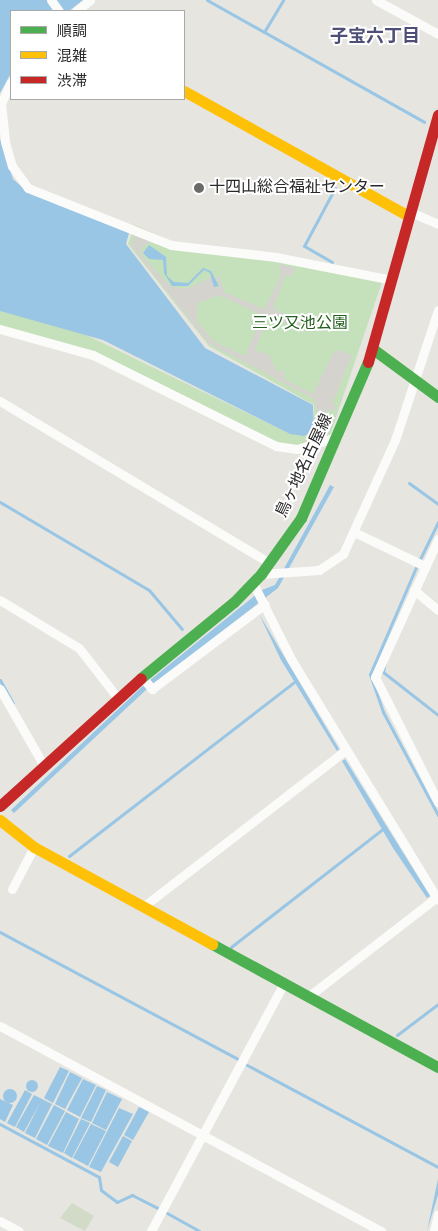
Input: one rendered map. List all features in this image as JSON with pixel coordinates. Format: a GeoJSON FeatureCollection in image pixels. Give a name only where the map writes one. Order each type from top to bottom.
{"type":"FeatureCollection","features":[{"type":"Feature","properties":{"kind":"main road"},"geometry":{"type":"LineString","coordinates":[[185,92],[410,214]]}},
{"type":"Feature","properties":{"kind":"main road","name":"鳥ヶ地名古屋線"},"geometry":{"type":"LineString","coordinates":[[0,806],[117,697],[146,682],[257,582],[302,518],[338,437],[372,350],[438,115]]}},
{"type":"Feature","properties":{"kind":"main road"},"geometry":{"type":"LineString","coordinates":[[372,350],[413,377],[438,397]]}},
{"type":"Feature","properties":{"kind":"main road"},"geometry":{"type":"LineString","coordinates":[[0,820],[34,847],[438,1067]]}},
{"type":"Feature","properties":{"kind":"street"},"geometry":{"type":"LineString","coordinates":[[77,10],[90,0]]}},
{"type":"Feature","properties":{"kind":"street"},"geometry":{"type":"LineString","coordinates":[[376,0],[438,34]]}},
{"type":"Feature","properties":{"kind":"street"},"geometry":{"type":"LineString","coordinates":[[10,84],[1,103],[5,142],[12,166],[28,188],[171,245],[276,257],[392,280]]}},
{"type":"Feature","properties":{"kind":"street"},"geometry":{"type":"LineString","coordinates":[[410,214],[438,224]]}},
{"type":"Feature","properties":{"kind":"street"},"geometry":{"type":"LineString","coordinates":[[309,996],[437,899],[291,659],[264,603],[257,582],[275,576],[295,574],[332,562],[344,554],[356,533],[395,440],[413,377],[438,310]]}},
{"type":"Feature","properties":{"kind":"street"},"geometry":{"type":"LineString","coordinates":[[0,329],[93,355],[276,446],[297,449],[338,437]]}},
{"type":"Feature","properties":{"kind":"street"},"geometry":{"type":"LineString","coordinates":[[0,401],[270,563]]}},
{"type":"Feature","properties":{"kind":"street"},"geometry":{"type":"LineString","coordinates":[[356,533],[425,566]]}},
{"type":"Feature","properties":{"kind":"street"},"geometry":{"type":"LineString","coordinates":[[438,539],[376,677],[438,802]]}},
{"type":"Feature","properties":{"kind":"street"},"geometry":{"type":"LineString","coordinates":[[414,590],[438,610]]}},
{"type":"Feature","properties":{"kind":"street"},"geometry":{"type":"LineString","coordinates":[[0,600],[79,648],[117,697]]}},
{"type":"Feature","properties":{"kind":"street"},"geometry":{"type":"LineString","coordinates":[[146,682],[264,603]]}},
{"type":"Feature","properties":{"kind":"street"},"geometry":{"type":"LineString","coordinates":[[0,689],[43,764]]}},
{"type":"Feature","properties":{"kind":"street"},"geometry":{"type":"LineString","coordinates":[[144,906],[346,750]]}},
{"type":"Feature","properties":{"kind":"street"},"geometry":{"type":"LineString","coordinates":[[12,889],[34,847]]}},
{"type":"Feature","properties":{"kind":"street"},"geometry":{"type":"LineString","coordinates":[[151,1231],[284,983]]}},
{"type":"Feature","properties":{"kind":"street"},"geometry":{"type":"LineString","coordinates":[[0,1026],[381,1231]]}},
{"type":"Feature","properties":{"kind":"street"},"geometry":{"type":"LineString","coordinates":[[434,1231],[438,1214]]}},
{"type":"Feature","properties":{"kind":"street"},"geometry":{"type":"LineString","coordinates":[[0,1221],[19,1231]]}},
{"type":"Feature","properties":{"kind":"green space","name":"三ツ又池公園"},"geometry":{"type":"Polygon","coordinates":[[[135,225],[174,242],[384,276],[329,438],[299,446],[277,444],[107,358],[0,326],[0,311],[78,331],[290,434],[314,431],[314,405],[209,346],[128,244],[135,225]]]}},
{"type":"Feature","properties":{"kind":"green space"},"geometry":{"type":"Polygon","coordinates":[[[72,1203],[94,1216],[85,1231],[60,1218],[72,1203]]]}},
{"type":"Feature","properties":{"kind":"shaded area"},"geometry":{"type":"Polygon","coordinates":[[[135,235],[152,241],[141,248],[142,255],[170,286],[186,289],[212,277],[216,289],[220,285],[215,276],[220,277],[224,292],[264,309],[281,275],[279,264],[296,268],[291,276],[285,276],[273,307],[290,319],[293,315],[302,318],[298,327],[268,318],[255,350],[269,355],[277,372],[284,370],[284,379],[313,394],[333,353],[337,350],[352,355],[333,402],[337,411],[331,409],[323,416],[327,436],[299,446],[321,430],[314,399],[208,343],[131,246],[135,235]],[[220,295],[198,303],[197,321],[213,341],[245,356],[262,315],[220,295]]]}},
{"type":"Feature","properties":{"kind":"water"},"geometry":{"type":"Polygon","coordinates":[[[0,0],[83,0],[70,10],[10,10],[10,75],[0,93],[0,0]]]}},
{"type":"Feature","properties":{"kind":"water"},"geometry":{"type":"Polygon","coordinates":[[[0,139],[13,179],[22,187],[129,233],[126,244],[205,348],[313,405],[314,431],[304,436],[290,434],[103,340],[0,311],[0,139]]]}},
{"type":"Feature","properties":{"kind":"water"},"geometry":{"type":"Polygon","coordinates":[[[149,245],[166,257],[167,276],[174,282],[188,283],[203,268],[211,271],[219,286],[214,287],[210,273],[204,270],[188,286],[172,286],[164,273],[163,260],[149,259],[143,253],[149,245]]]}},
{"type":"Feature","properties":{"kind":"water"},"geometry":{"type":"Polygon","coordinates":[[[330,485],[334,487],[278,588],[147,689],[14,813],[11,810],[144,685],[262,590],[275,585],[330,485]]]}},
{"type":"Feature","properties":{"kind":"water"},"geometry":{"type":"Polygon","coordinates":[[[259,614],[339,749],[337,751],[281,660],[259,614]]]}},
{"type":"Feature","properties":{"kind":"water"},"geometry":{"type":"Polygon","coordinates":[[[345,759],[430,896],[427,898],[393,848],[342,761],[345,759]]]}},
{"type":"Feature","properties":{"kind":"water"},"geometry":{"type":"Polygon","coordinates":[[[60,1067],[69,1071],[53,1103],[44,1098],[60,1067]]]}},
{"type":"Feature","properties":{"kind":"water"},"geometry":{"type":"Polygon","coordinates":[[[70,1072],[82,1078],[65,1109],[55,1104],[70,1072]]]}},
{"type":"Feature","properties":{"kind":"water"},"geometry":{"type":"Polygon","coordinates":[[[83,1079],[96,1085],[80,1117],[67,1110],[83,1079]]]}},
{"type":"Feature","properties":{"kind":"water"},"geometry":{"type":"Polygon","coordinates":[[[32,1080],[38,1086],[32,1092],[26,1086],[32,1080]]]}},
{"type":"Feature","properties":{"kind":"water"},"geometry":{"type":"Polygon","coordinates":[[[97,1086],[106,1090],[91,1122],[81,1118],[97,1086]]]}},
{"type":"Feature","properties":{"kind":"water"},"geometry":{"type":"Polygon","coordinates":[[[10,1089],[15,1091],[17,1096],[15,1101],[10,1103],[5,1101],[3,1096],[5,1091],[10,1089]]]}},
{"type":"Feature","properties":{"kind":"water"},"geometry":{"type":"Polygon","coordinates":[[[25,1090],[32,1094],[15,1127],[7,1123],[25,1090]]]}},
{"type":"Feature","properties":{"kind":"water"},"geometry":{"type":"Polygon","coordinates":[[[107,1092],[122,1099],[106,1130],[92,1123],[107,1092]]]}},
{"type":"Feature","properties":{"kind":"water"},"geometry":{"type":"Polygon","coordinates":[[[34,1095],[52,1104],[35,1138],[25,1133],[41,1101],[24,1132],[16,1127],[34,1095]]]}},
{"type":"Feature","properties":{"kind":"water"},"geometry":{"type":"Polygon","coordinates":[[[0,1099],[13,1105],[5,1122],[0,1119],[0,1099]]]}},
{"type":"Feature","properties":{"kind":"water"},"geometry":{"type":"Polygon","coordinates":[[[54,1105],[65,1111],[47,1145],[36,1139],[54,1105]]]}},
{"type":"Feature","properties":{"kind":"water"},"geometry":{"type":"Polygon","coordinates":[[[139,1107],[149,1112],[133,1140],[124,1135],[139,1107]]]}},
{"type":"Feature","properties":{"kind":"water"},"geometry":{"type":"Polygon","coordinates":[[[119,1108],[133,1114],[101,1172],[89,1167],[119,1108]]]}},
{"type":"Feature","properties":{"kind":"water"},"geometry":{"type":"Polygon","coordinates":[[[66,1112],[79,1119],[63,1153],[48,1146],[66,1112]]]}},
{"type":"Feature","properties":{"kind":"water"},"geometry":{"type":"Polygon","coordinates":[[[81,1119],[90,1123],[72,1158],[64,1153],[81,1119]]]}},
{"type":"Feature","properties":{"kind":"water"},"geometry":{"type":"Polygon","coordinates":[[[91,1124],[106,1131],[88,1166],[73,1158],[91,1124]]]}},
{"type":"Feature","properties":{"kind":"water"},"geometry":{"type":"Polygon","coordinates":[[[123,1136],[132,1141],[118,1167],[109,1162],[123,1136]]]}},
{"type":"Feature","properties":{"kind":"water"},"geometry":{"type":"Polygon","coordinates":[[[438,1179],[438,1195],[427,1231],[438,1179]]]}},
{"type":"Feature","properties":{"kind":"waterway"},"geometry":{"type":"LineString","coordinates":[[207,0],[424,122]]}},
{"type":"Feature","properties":{"kind":"waterway"},"geometry":{"type":"LineString","coordinates":[[264,32],[283,0]]}},
{"type":"Feature","properties":{"kind":"waterway"},"geometry":{"type":"LineString","coordinates":[[332,262],[304,246],[335,188]]}},
{"type":"Feature","properties":{"kind":"waterway"},"geometry":{"type":"LineString","coordinates":[[409,483],[438,504]]}},
{"type":"Feature","properties":{"kind":"waterway"},"geometry":{"type":"LineString","coordinates":[[0,502],[149,590],[182,629]]}},
{"type":"Feature","properties":{"kind":"waterway"},"geometry":{"type":"LineString","coordinates":[[420,559],[438,522]]}},
{"type":"Feature","properties":{"kind":"waterway"},"geometry":{"type":"LineString","coordinates":[[417,565],[370,674],[383,712],[438,815]]}},
{"type":"Feature","properties":{"kind":"waterway"},"geometry":{"type":"LineString","coordinates":[[385,661],[383,672],[438,715]]}},
{"type":"Feature","properties":{"kind":"waterway"},"geometry":{"type":"LineString","coordinates":[[0,680],[13,703]]}},
{"type":"Feature","properties":{"kind":"waterway"},"geometry":{"type":"LineString","coordinates":[[69,856],[294,682]]}},
{"type":"Feature","properties":{"kind":"waterway"},"geometry":{"type":"LineString","coordinates":[[231,947],[384,828]]}},
{"type":"Feature","properties":{"kind":"waterway"},"geometry":{"type":"LineString","coordinates":[[0,932],[238,1059]]}},
{"type":"Feature","properties":{"kind":"waterway"},"geometry":{"type":"LineString","coordinates":[[397,1035],[438,1004]]}},
{"type":"Feature","properties":{"kind":"waterway"},"geometry":{"type":"LineString","coordinates":[[247,1065],[438,1167]]}},
{"type":"Feature","properties":{"kind":"waterway"},"geometry":{"type":"LineString","coordinates":[[0,1124],[99,1177],[101,1190],[117,1202],[132,1195],[158,1208]]}},
{"type":"Feature","properties":{"kind":"waterway"},"geometry":{"type":"LineString","coordinates":[[167,1213],[199,1231]]}},
{"type":"Feature","properties":{"kind":"traffic: fast"},"geometry":{"type":"LineString","coordinates":[[373,349],[438,397]]}},
{"type":"Feature","properties":{"kind":"traffic: fast"},"geometry":{"type":"LineString","coordinates":[[141,678],[234,602],[261,574],[301,518],[368,362]]}},
{"type":"Feature","properties":{"kind":"traffic: fast"},"geometry":{"type":"LineString","coordinates":[[212,944],[438,1067]]}},
{"type":"Feature","properties":{"kind":"traffic: slow"},"geometry":{"type":"LineString","coordinates":[[185,92],[409,216]]}},
{"type":"Feature","properties":{"kind":"traffic: slow"},"geometry":{"type":"LineString","coordinates":[[0,820],[34,847],[212,944]]}},
{"type":"Feature","properties":{"kind":"traffic: jam"},"geometry":{"type":"LineString","coordinates":[[368,362],[438,115]]}},
{"type":"Feature","properties":{"kind":"traffic: jam"},"geometry":{"type":"LineString","coordinates":[[0,806],[141,678]]}},
{"type":"Feature","properties":{"kind":"place","name":"十四山総合福祉センター"},"geometry":{"type":"Point","coordinates":[199,188]}},
{"type":"Feature","properties":{"kind":"district","name":"子宝六丁目"},"geometry":{"type":"Point","coordinates":[375,37]}}]}
